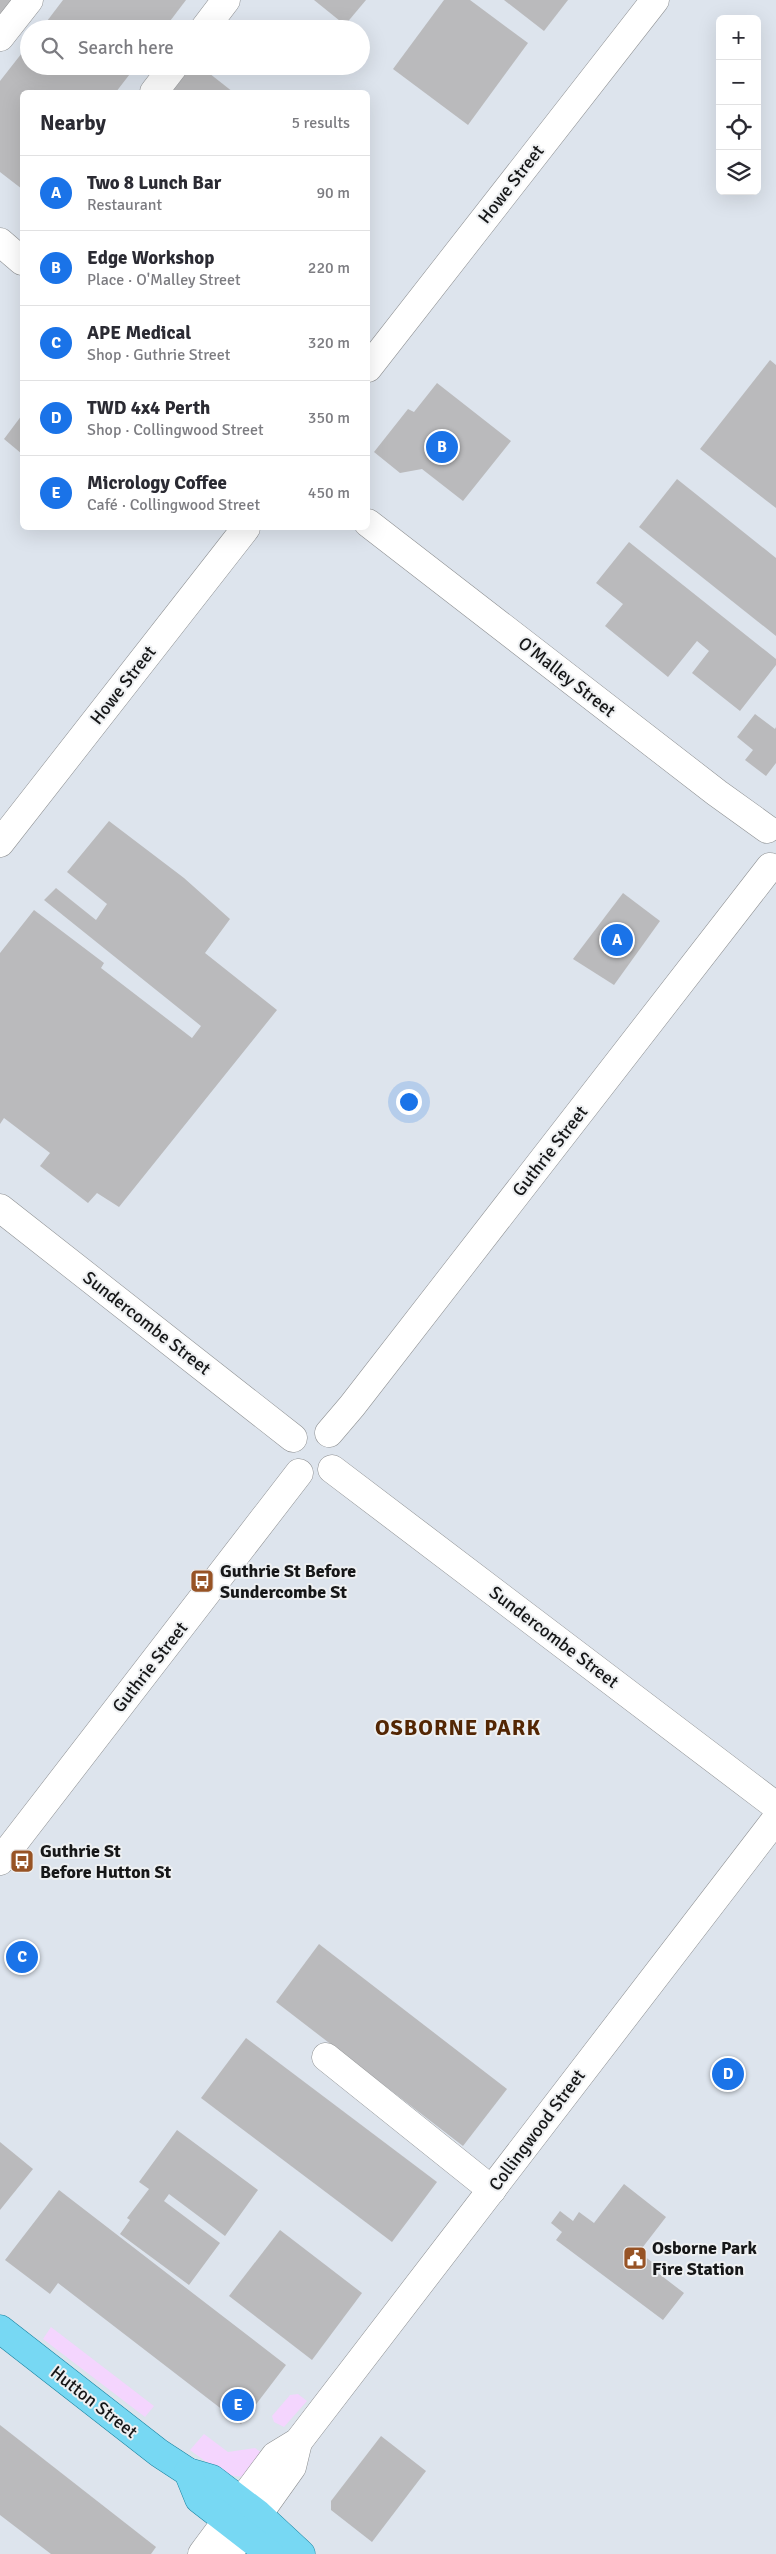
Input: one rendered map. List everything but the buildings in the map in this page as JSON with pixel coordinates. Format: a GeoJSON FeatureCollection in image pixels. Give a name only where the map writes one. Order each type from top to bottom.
{"type":"FeatureCollection","features":[{"type":"Feature","properties":{"kind":"main road","name":"Hutton Street"},"geometry":{"type":"LineString","coordinates":[[0,2329],[160,2453],[188,2472],[199,2499],[242,2517],[301,2554]]}},
{"type":"Feature","properties":{"kind":"main road","name":"Hutton Street"},"geometry":{"type":"LineString","coordinates":[[242,2517],[270,2554]]}},
{"type":"Feature","properties":{"kind":"street"},"geometry":{"type":"LineString","coordinates":[[0,37],[29,0]]}},
{"type":"Feature","properties":{"kind":"street"},"geometry":{"type":"LineString","coordinates":[[211,20],[226,0]]}},
{"type":"Feature","properties":{"kind":"street","name":"Howe Street"},"geometry":{"type":"LineString","coordinates":[[370,365],[654,0]]}},
{"type":"Feature","properties":{"kind":"street"},"geometry":{"type":"LineString","coordinates":[[156,90],[167,75]]}},
{"type":"Feature","properties":{"kind":"street"},"geometry":{"type":"LineString","coordinates":[[0,242],[20,258]]}},
{"type":"Feature","properties":{"kind":"street","name":"O'Malley Street"},"geometry":{"type":"LineString","coordinates":[[370,525],[709,787],[772,826]]}},
{"type":"Feature","properties":{"kind":"street","name":"Howe Street"},"geometry":{"type":"LineString","coordinates":[[0,843],[244,530]]}},
{"type":"Feature","properties":{"kind":"street"},"geometry":{"type":"LineString","coordinates":[[772,826],[760,844],[764,861],[773,869]]}},
{"type":"Feature","properties":{"kind":"street","name":"Guthrie Street"},"geometry":{"type":"LineString","coordinates":[[329,1433],[773,869]]}},
{"type":"Feature","properties":{"kind":"street","name":"Sundercombe Street"},"geometry":{"type":"LineString","coordinates":[[0,1208],[293,1438]]}},
{"type":"Feature","properties":{"kind":"street"},"geometry":{"type":"LineString","coordinates":[[310,1427],[323,1429],[329,1433],[337,1446],[338,1454],[332,1468],[317,1477],[299,1473],[290,1461],[288,1453],[293,1438],[303,1429],[310,1427]]}},
{"type":"Feature","properties":{"kind":"street","name":"Sundercombe Street"},"geometry":{"type":"LineString","coordinates":[[332,1468],[776,1806]]}},
{"type":"Feature","properties":{"kind":"street","name":"Guthrie Street"},"geometry":{"type":"LineString","coordinates":[[0,1861],[299,1473]]}},
{"type":"Feature","properties":{"kind":"street","name":"Collingwood Street"},"geometry":{"type":"LineString","coordinates":[[226,2554],[242,2517],[275,2456],[298,2442],[776,1819]]}},
{"type":"Feature","properties":{"kind":"street"},"geometry":{"type":"LineString","coordinates":[[326,2057],[492,2190]]}},
{"type":"Feature","properties":{"kind":"street","name":"Collingwood Street"},"geometry":{"type":"LineString","coordinates":[[202,2554],[242,2517]]}},
{"type":"Feature","properties":{"kind":"shaded area","name":"OSBORNE PARK"},"geometry":{"type":"Polygon","coordinates":[[[0,0],[776,0],[776,2554],[0,2554],[0,0]]]}},
{"type":"Feature","properties":{"kind":"shaded area"},"geometry":{"type":"Polygon","coordinates":[[[51,2327],[154,2406],[145,2417],[43,2339],[51,2327]]]}},
{"type":"Feature","properties":{"kind":"shaded area"},"geometry":{"type":"Polygon","coordinates":[[[298,2394],[307,2401],[284,2427],[274,2422],[272,2416],[290,2395],[298,2394]]]}},
{"type":"Feature","properties":{"kind":"shaded area"},"geometry":{"type":"Polygon","coordinates":[[[204,2434],[228,2452],[255,2448],[262,2453],[248,2473],[240,2477],[233,2476],[225,2473],[190,2450],[204,2434]]]}},
{"type":"Feature","properties":{"kind":"place","name":"Edge Workshop"},"geometry":{"type":"Point","coordinates":[442,447]}},
{"type":"Feature","properties":{"kind":"place","name":"Two 8 Lunch Bar"},"geometry":{"type":"Point","coordinates":[617,940]}},
{"type":"Feature","properties":{"kind":"place","name":"Guthrie St Before Sundercombe St"},"geometry":{"type":"Point","coordinates":[202,1581]}},
{"type":"Feature","properties":{"kind":"place","name":"Guthrie St Before Hutton St"},"geometry":{"type":"Point","coordinates":[22,1861]}},
{"type":"Feature","properties":{"kind":"place","name":"APE Medical"},"geometry":{"type":"Point","coordinates":[22,1957]}},
{"type":"Feature","properties":{"kind":"place","name":"TWD 4x4 Perth"},"geometry":{"type":"Point","coordinates":[728,2074]}},
{"type":"Feature","properties":{"kind":"place","name":"Osborne Park Fire Station"},"geometry":{"type":"Point","coordinates":[635,2258]}},
{"type":"Feature","properties":{"kind":"place","name":"Micrology Coffee"},"geometry":{"type":"Point","coordinates":[238,2405]}},
{"type":"Feature","properties":{"kind":"district","name":"OSBORNE PARK"},"geometry":{"type":"Point","coordinates":[458,1727]}}]}
